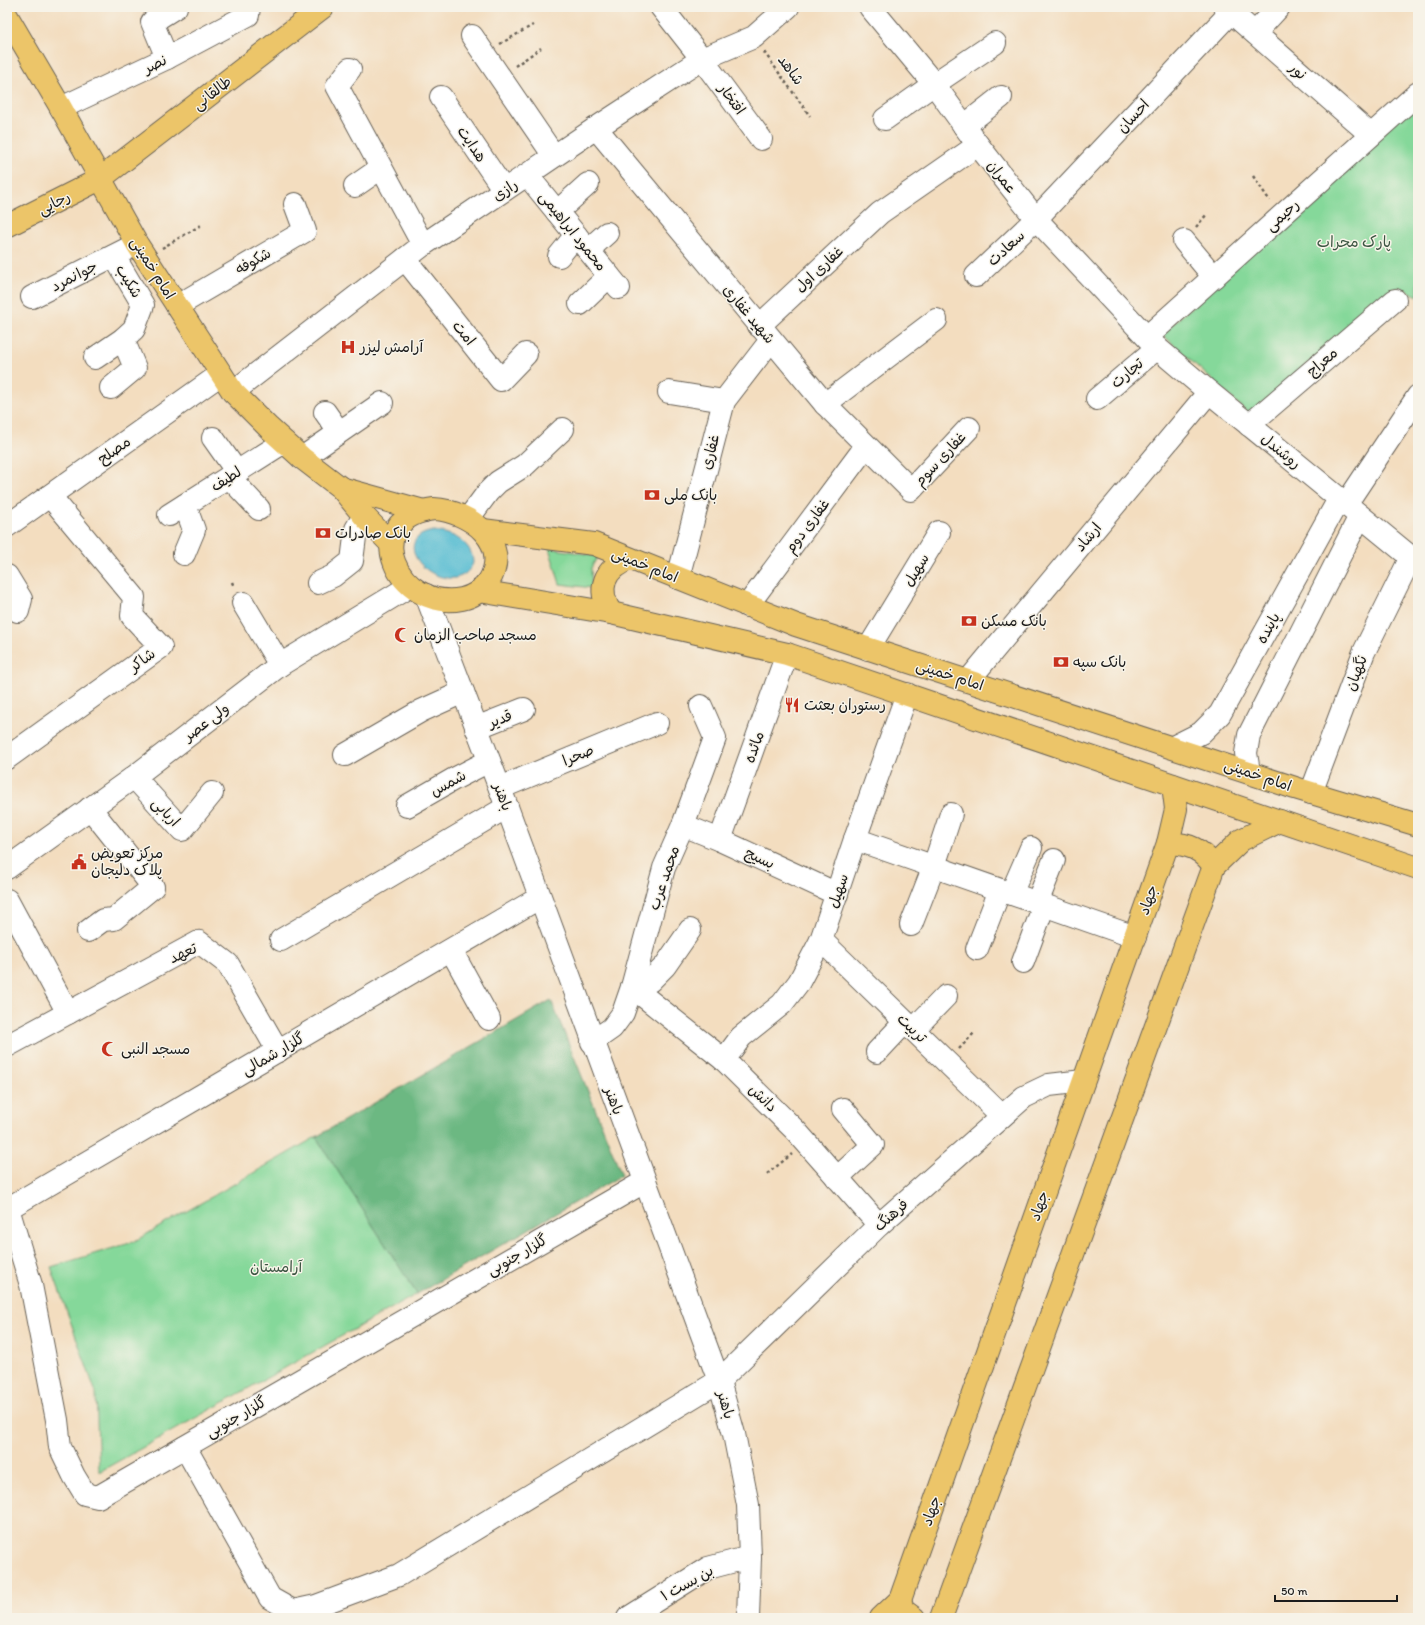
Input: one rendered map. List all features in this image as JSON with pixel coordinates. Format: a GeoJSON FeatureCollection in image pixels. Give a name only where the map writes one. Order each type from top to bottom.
{"type":"FeatureCollection","features":[{"type":"Feature","properties":{"kind":"main road","name":"طالقانی"},"geometry":{"type":"LineString","coordinates":[[100,179],[321,8]]}},
{"type":"Feature","properties":{"kind":"main road","name":"امام خمینی"},"geometry":{"type":"LineString","coordinates":[[7,16],[62,108],[141,251],[234,392],[284,442],[341,488],[364,516],[391,544]]}},
{"type":"Feature","properties":{"kind":"main road","name":"رجایی"},"geometry":{"type":"LineString","coordinates":[[7,226],[100,179]]}},
{"type":"Feature","properties":{"kind":"main road","name":"امام خمینی"},"geometry":{"type":"LineString","coordinates":[[341,488],[424,511]]}},
{"type":"Feature","properties":{"kind":"main road"},"geometry":{"type":"LineString","coordinates":[[443,510],[460,514],[476,524],[492,546],[495,566],[487,584],[471,596],[453,600],[439,599],[418,590],[398,572],[394,564],[391,544],[394,534],[407,518],[424,511],[443,510]]}},
{"type":"Feature","properties":{"kind":"main road","name":"امام خمینی"},"geometry":{"type":"LineString","coordinates":[[476,524],[594,544],[796,625],[1311,793],[1418,825]]}},
{"type":"Feature","properties":{"kind":"main road"},"geometry":{"type":"LineString","coordinates":[[611,612],[605,604],[603,585],[613,568],[620,562],[630,559]]}},
{"type":"Feature","properties":{"kind":"main road"},"geometry":{"type":"LineString","coordinates":[[479,591],[611,612],[787,654],[1418,868]]}},
{"type":"Feature","properties":{"kind":"main road","name":"جهاد"},"geometry":{"type":"LineString","coordinates":[[881,1618],[900,1600],[1168,843],[1176,809],[1173,785]]}},
{"type":"Feature","properties":{"kind":"main road"},"geometry":{"type":"LineString","coordinates":[[942,1618],[1214,866],[1242,840],[1280,821]]}},
{"type":"Feature","properties":{"kind":"main road"},"geometry":{"type":"LineString","coordinates":[[1168,843],[1182,843],[1195,848],[1206,855],[1214,866]]}},
{"type":"Feature","properties":{"kind":"main road"},"geometry":{"type":"LineString","coordinates":[[900,1600],[903,1610],[914,1618]]}},
{"type":"Feature","properties":{"kind":"street"},"geometry":{"type":"LineString","coordinates":[[167,58],[152,22],[176,7]]}},
{"type":"Feature","properties":{"kind":"street","name":"افتخار"},"geometry":{"type":"LineString","coordinates":[[662,7],[761,139]]}},
{"type":"Feature","properties":{"kind":"street","name":"رازی"},"geometry":{"type":"LineString","coordinates":[[234,392],[423,245],[596,128],[702,59],[754,37],[788,7]]}},
{"type":"Feature","properties":{"kind":"street","name":"عمران"},"geometry":{"type":"LineString","coordinates":[[870,7],[934,84],[978,145],[1036,220],[1152,342]]}},
{"type":"Feature","properties":{"kind":"street"},"geometry":{"type":"LineString","coordinates":[[1255,33],[1279,7]]}},
{"type":"Feature","properties":{"kind":"street","name":"نور"},"geometry":{"type":"LineString","coordinates":[[1228,10],[1371,135]]}},
{"type":"Feature","properties":{"kind":"street","name":"احسان"},"geometry":{"type":"LineString","coordinates":[[1036,220],[1228,10]]}},
{"type":"Feature","properties":{"kind":"street","name":"نصر"},"geometry":{"type":"LineString","coordinates":[[62,108],[167,58],[248,11]]}},
{"type":"Feature","properties":{"kind":"street"},"geometry":{"type":"LineString","coordinates":[[472,36],[554,156]]}},
{"type":"Feature","properties":{"kind":"street"},"geometry":{"type":"LineString","coordinates":[[885,119],[995,43]]}},
{"type":"Feature","properties":{"kind":"street"},"geometry":{"type":"LineString","coordinates":[[350,69],[337,86],[423,245]]}},
{"type":"Feature","properties":{"kind":"street","name":"رحیمی"},"geometry":{"type":"LineString","coordinates":[[1152,342],[1214,277],[1418,93]]}},
{"type":"Feature","properties":{"kind":"street","name":"هدایت"},"geometry":{"type":"LineString","coordinates":[[441,97],[504,190]]}},
{"type":"Feature","properties":{"kind":"street"},"geometry":{"type":"LineString","coordinates":[[964,126],[1001,97]]}},
{"type":"Feature","properties":{"kind":"street","name":"شهید غفاری"},"geometry":{"type":"LineString","coordinates":[[596,128],[825,404],[911,490]]}},
{"type":"Feature","properties":{"kind":"street","name":"غفاری اول"},"geometry":{"type":"LineString","coordinates":[[765,333],[880,213],[978,145]]}},
{"type":"Feature","properties":{"kind":"street"},"geometry":{"type":"LineString","coordinates":[[355,186],[381,168]]}},
{"type":"Feature","properties":{"kind":"street","name":"محمود ابراهیمی"},"geometry":{"type":"LineString","coordinates":[[527,175],[614,282],[580,304]]}},
{"type":"Feature","properties":{"kind":"street"},"geometry":{"type":"LineString","coordinates":[[557,212],[588,184]]}},
{"type":"Feature","properties":{"kind":"street","name":"شکوفه"},"geometry":{"type":"LineString","coordinates":[[177,306],[305,231],[295,204]]}},
{"type":"Feature","properties":{"kind":"street","name":"سعادت"},"geometry":{"type":"LineString","coordinates":[[976,276],[1036,220]]}},
{"type":"Feature","properties":{"kind":"street"},"geometry":{"type":"LineString","coordinates":[[559,256],[582,243],[607,233]]}},
{"type":"Feature","properties":{"kind":"street"},"geometry":{"type":"LineString","coordinates":[[1184,241],[1214,277]]}},
{"type":"Feature","properties":{"kind":"street","name":"جوانمرد"},"geometry":{"type":"LineString","coordinates":[[32,297],[114,256],[141,251]]}},
{"type":"Feature","properties":{"kind":"street","name":"شکیب"},"geometry":{"type":"LineString","coordinates":[[94,358],[134,329],[143,305],[114,256]]}},
{"type":"Feature","properties":{"kind":"street","name":"امت"},"geometry":{"type":"LineString","coordinates":[[405,259],[502,380],[526,354]]}},
{"type":"Feature","properties":{"kind":"street","name":"معراج"},"geometry":{"type":"LineString","coordinates":[[1249,425],[1395,300]]}},
{"type":"Feature","properties":{"kind":"street"},"geometry":{"type":"LineString","coordinates":[[825,404],[936,320]]}},
{"type":"Feature","properties":{"kind":"street","name":"غفاری"},"geometry":{"type":"LineString","coordinates":[[678,578],[724,401],[765,333]]}},
{"type":"Feature","properties":{"kind":"street"},"geometry":{"type":"LineString","coordinates":[[112,388],[135,368],[122,339]]}},
{"type":"Feature","properties":{"kind":"street","name":"روشندل"},"geometry":{"type":"LineString","coordinates":[[1152,342],[1209,392],[1414,560]]}},
{"type":"Feature","properties":{"kind":"street","name":"تجارت"},"geometry":{"type":"LineString","coordinates":[[1097,399],[1152,342]]}},
{"type":"Feature","properties":{"kind":"street","name":"مصلح"},"geometry":{"type":"LineString","coordinates":[[7,526],[221,374]]}},
{"type":"Feature","properties":{"kind":"street"},"geometry":{"type":"LineString","coordinates":[[669,392],[724,401]]}},
{"type":"Feature","properties":{"kind":"street","name":"ارشاد"},"geometry":{"type":"LineString","coordinates":[[968,681],[1209,392]]}},
{"type":"Feature","properties":{"kind":"street","name":"پاینده"},"geometry":{"type":"LineString","coordinates":[[1173,748],[1201,733],[1220,714],[1418,396]]}},
{"type":"Feature","properties":{"kind":"street"},"geometry":{"type":"LineString","coordinates":[[302,458],[382,402]]}},
{"type":"Feature","properties":{"kind":"street"},"geometry":{"type":"LineString","coordinates":[[325,412],[339,432]]}},
{"type":"Feature","properties":{"kind":"street","name":"غفاری سوم"},"geometry":{"type":"LineString","coordinates":[[911,490],[969,428]]}},
{"type":"Feature","properties":{"kind":"street"},"geometry":{"type":"LineString","coordinates":[[476,524],[481,500],[498,482],[525,465],[563,429]]}},
{"type":"Feature","properties":{"kind":"street"},"geometry":{"type":"LineString","coordinates":[[213,438],[233,474],[259,510]]}},
{"type":"Feature","properties":{"kind":"street","name":"لطیف"},"geometry":{"type":"LineString","coordinates":[[184,554],[194,530],[177,510],[284,442]]}},
{"type":"Feature","properties":{"kind":"street","name":"غفاری دوم"},"geometry":{"type":"LineString","coordinates":[[747,606],[866,446]]}},
{"type":"Feature","properties":{"kind":"street","name":"شاکر"},"geometry":{"type":"LineString","coordinates":[[7,758],[161,647],[132,616],[134,597],[50,496]]}},
{"type":"Feature","properties":{"kind":"street","name":"پاینده"},"geometry":{"type":"LineString","coordinates":[[1249,772],[1246,753],[1250,735],[1349,506]]}},
{"type":"Feature","properties":{"kind":"street"},"geometry":{"type":"LineString","coordinates":[[318,583],[333,576],[352,561],[356,529],[364,516]]}},
{"type":"Feature","properties":{"kind":"street","name":"سهیل"},"geometry":{"type":"LineString","coordinates":[[868,649],[939,532]]}},
{"type":"Feature","properties":{"kind":"street","name":"نگهبان"},"geometry":{"type":"LineString","coordinates":[[1311,793],[1364,652],[1414,560]]}},
{"type":"Feature","properties":{"kind":"street"},"geometry":{"type":"LineString","coordinates":[[7,576],[21,599],[18,611]]}},
{"type":"Feature","properties":{"kind":"street","name":"ولی عصر"},"geometry":{"type":"LineString","coordinates":[[7,868],[134,777],[280,665],[418,590]]}},
{"type":"Feature","properties":{"kind":"street","name":"باهنر"},"geometry":{"type":"LineString","coordinates":[[418,590],[463,692],[718,1381],[734,1434],[748,1505],[750,1557],[748,1618]]}},
{"type":"Feature","properties":{"kind":"street"},"geometry":{"type":"LineString","coordinates":[[243,603],[280,665]]}},
{"type":"Feature","properties":{"kind":"street","name":"مائده"},"geometry":{"type":"LineString","coordinates":[[720,840],[787,654]]}},
{"type":"Feature","properties":{"kind":"street"},"geometry":{"type":"LineString","coordinates":[[345,755],[421,711],[463,692]]}},
{"type":"Feature","properties":{"kind":"street","name":"سهیل"},"geometry":{"type":"LineString","coordinates":[[724,1060],[741,1037],[782,1004],[799,982],[821,940],[855,838],[907,694]]}},
{"type":"Feature","properties":{"kind":"street","name":"محمد عرب"},"geometry":{"type":"LineString","coordinates":[[592,1042],[612,1028],[623,1013],[632,987],[664,868],[683,825],[715,738],[701,706]]}},
{"type":"Feature","properties":{"kind":"street","name":"قدیر"},"geometry":{"type":"LineString","coordinates":[[476,728],[524,709]]}},
{"type":"Feature","properties":{"kind":"street","name":"صحرا"},"geometry":{"type":"LineString","coordinates":[[281,940],[503,798],[657,723]]}},
{"type":"Feature","properties":{"kind":"street","name":"شمس"},"geometry":{"type":"LineString","coordinates":[[407,806],[454,778],[489,761]]}},
{"type":"Feature","properties":{"kind":"street","name":"اربابی"},"geometry":{"type":"LineString","coordinates":[[134,777],[182,830],[212,793]]}},
{"type":"Feature","properties":{"kind":"street"},"geometry":{"type":"LineString","coordinates":[[88,931],[103,920],[114,919],[153,887],[90,808]]}},
{"type":"Feature","properties":{"kind":"street"},"geometry":{"type":"LineString","coordinates":[[911,925],[934,866],[951,814]]}},
{"type":"Feature","properties":{"kind":"street","name":"بسیج"},"geometry":{"type":"LineString","coordinates":[[683,825],[720,840],[837,894]]}},
{"type":"Feature","properties":{"kind":"street"},"geometry":{"type":"LineString","coordinates":[[855,838],[1135,937]]}},
{"type":"Feature","properties":{"kind":"street"},"geometry":{"type":"LineString","coordinates":[[977,949],[1005,892],[1031,848]]}},
{"type":"Feature","properties":{"kind":"street"},"geometry":{"type":"LineString","coordinates":[[1023,962],[1054,860]]}},
{"type":"Feature","properties":{"kind":"street","name":"گلزار شمالی"},"geometry":{"type":"LineString","coordinates":[[7,1207],[278,1051],[539,898]]}},
{"type":"Feature","properties":{"kind":"street"},"geometry":{"type":"LineString","coordinates":[[7,900],[68,1013]]}},
{"type":"Feature","properties":{"kind":"street"},"geometry":{"type":"LineString","coordinates":[[632,987],[650,981],[665,966],[690,930]]}},
{"type":"Feature","properties":{"kind":"street","name":"تربیت"},"geometry":{"type":"LineString","coordinates":[[821,940],[1002,1116]]}},
{"type":"Feature","properties":{"kind":"street","name":"تعهد"},"geometry":{"type":"LineString","coordinates":[[7,1046],[199,942],[228,964],[278,1051]]}},
{"type":"Feature","properties":{"kind":"street"},"geometry":{"type":"LineString","coordinates":[[451,950],[489,1019]]}},
{"type":"Feature","properties":{"kind":"street","name":"دانش"},"geometry":{"type":"LineString","coordinates":[[632,987],[724,1060],[806,1142],[879,1225]]}},
{"type":"Feature","properties":{"kind":"street"},"geometry":{"type":"LineString","coordinates":[[877,1052],[946,996]]}},
{"type":"Feature","properties":{"kind":"street","name":"فرهنگ"},"geometry":{"type":"LineString","coordinates":[[185,1447],[270,1598],[294,1610],[316,1606],[399,1575],[718,1381],[879,1225],[1024,1097],[1050,1085],[1083,1081]]}},
{"type":"Feature","properties":{"kind":"street"},"geometry":{"type":"LineString","coordinates":[[837,1178],[873,1145],[843,1109]]}},
{"type":"Feature","properties":{"kind":"street","name":"گلزار جنوبی"},"geometry":{"type":"LineString","coordinates":[[7,1207],[31,1285],[57,1420],[60,1447],[74,1476],[85,1494],[98,1497],[644,1182]]}},
{"type":"Feature","properties":{"kind":"street","name":"بن بست ۱"},"geometry":{"type":"LineString","coordinates":[[628,1618],[708,1568],[750,1557]]}},
{"type":"Feature","properties":{"kind":"path"},"geometry":{"type":"LineString","coordinates":[[484,54],[533,25]]}},
{"type":"Feature","properties":{"kind":"path","name":"شاهد"},"geometry":{"type":"LineString","coordinates":[[754,37],[810,116]]}},
{"type":"Feature","properties":{"kind":"path"},"geometry":{"type":"LineString","coordinates":[[500,76],[541,48]]}},
{"type":"Feature","properties":{"kind":"path"},"geometry":{"type":"LineString","coordinates":[[1253,176],[1281,217]]}},
{"type":"Feature","properties":{"kind":"path"},"geometry":{"type":"LineString","coordinates":[[141,251],[203,224]]}},
{"type":"Feature","properties":{"kind":"path"},"geometry":{"type":"LineString","coordinates":[[767,1174],[806,1142]]}},
{"type":"Feature","properties":{"kind":"green space","name":"پارک محراب"},"geometry":{"type":"Polygon","coordinates":[[[1418,99],[1418,296],[1399,287],[1249,414],[1162,334],[1418,99]]]}},
{"type":"Feature","properties":{"kind":"green space"},"geometry":{"type":"Polygon","coordinates":[[[549,548],[598,556],[591,568],[592,588],[560,584],[549,548]]]}},
{"type":"Feature","properties":{"kind":"green space"},"geometry":{"type":"Polygon","coordinates":[[[551,1000],[622,1175],[417,1294],[316,1137],[551,1000]]]}},
{"type":"Feature","properties":{"kind":"green space","name":"آرامستان"},"geometry":{"type":"Polygon","coordinates":[[[316,1137],[417,1294],[99,1472],[96,1393],[51,1267],[133,1242],[316,1137]]]}},
{"type":"Feature","properties":{"kind":"water"},"geometry":{"type":"Polygon","coordinates":[[[434,531],[454,536],[469,549],[473,563],[466,573],[455,578],[443,577],[432,573],[416,558],[413,550],[415,541],[421,535],[434,531]]]}},
{"type":"Feature","properties":{"kind":"place","name":"آرامش لیزر"},"geometry":{"type":"Point","coordinates":[348,347]}},
{"type":"Feature","properties":{"kind":"place","name":"بانک ملی"},"geometry":{"type":"Point","coordinates":[652,495]}},
{"type":"Feature","properties":{"kind":"place","name":"بانک صادرات"},"geometry":{"type":"Point","coordinates":[323,533]}},
{"type":"Feature","properties":{"kind":"place","name":"بانک مسکن"},"geometry":{"type":"Point","coordinates":[969,621]}},
{"type":"Feature","properties":{"kind":"place","name":"مسجد صاحب الزمان"},"geometry":{"type":"Point","coordinates":[402,635]}},
{"type":"Feature","properties":{"kind":"place","name":"بانک سپه"},"geometry":{"type":"Point","coordinates":[1061,662]}},
{"type":"Feature","properties":{"kind":"place","name":"رستوران بعثت"},"geometry":{"type":"Point","coordinates":[792,705]}},
{"type":"Feature","properties":{"kind":"place","name":"مرکز تعویض پلاک دلیجان"},"geometry":{"type":"Point","coordinates":[79,862]}},
{"type":"Feature","properties":{"kind":"place","name":"مسجد النبی"},"geometry":{"type":"Point","coordinates":[109,1049]}}]}
